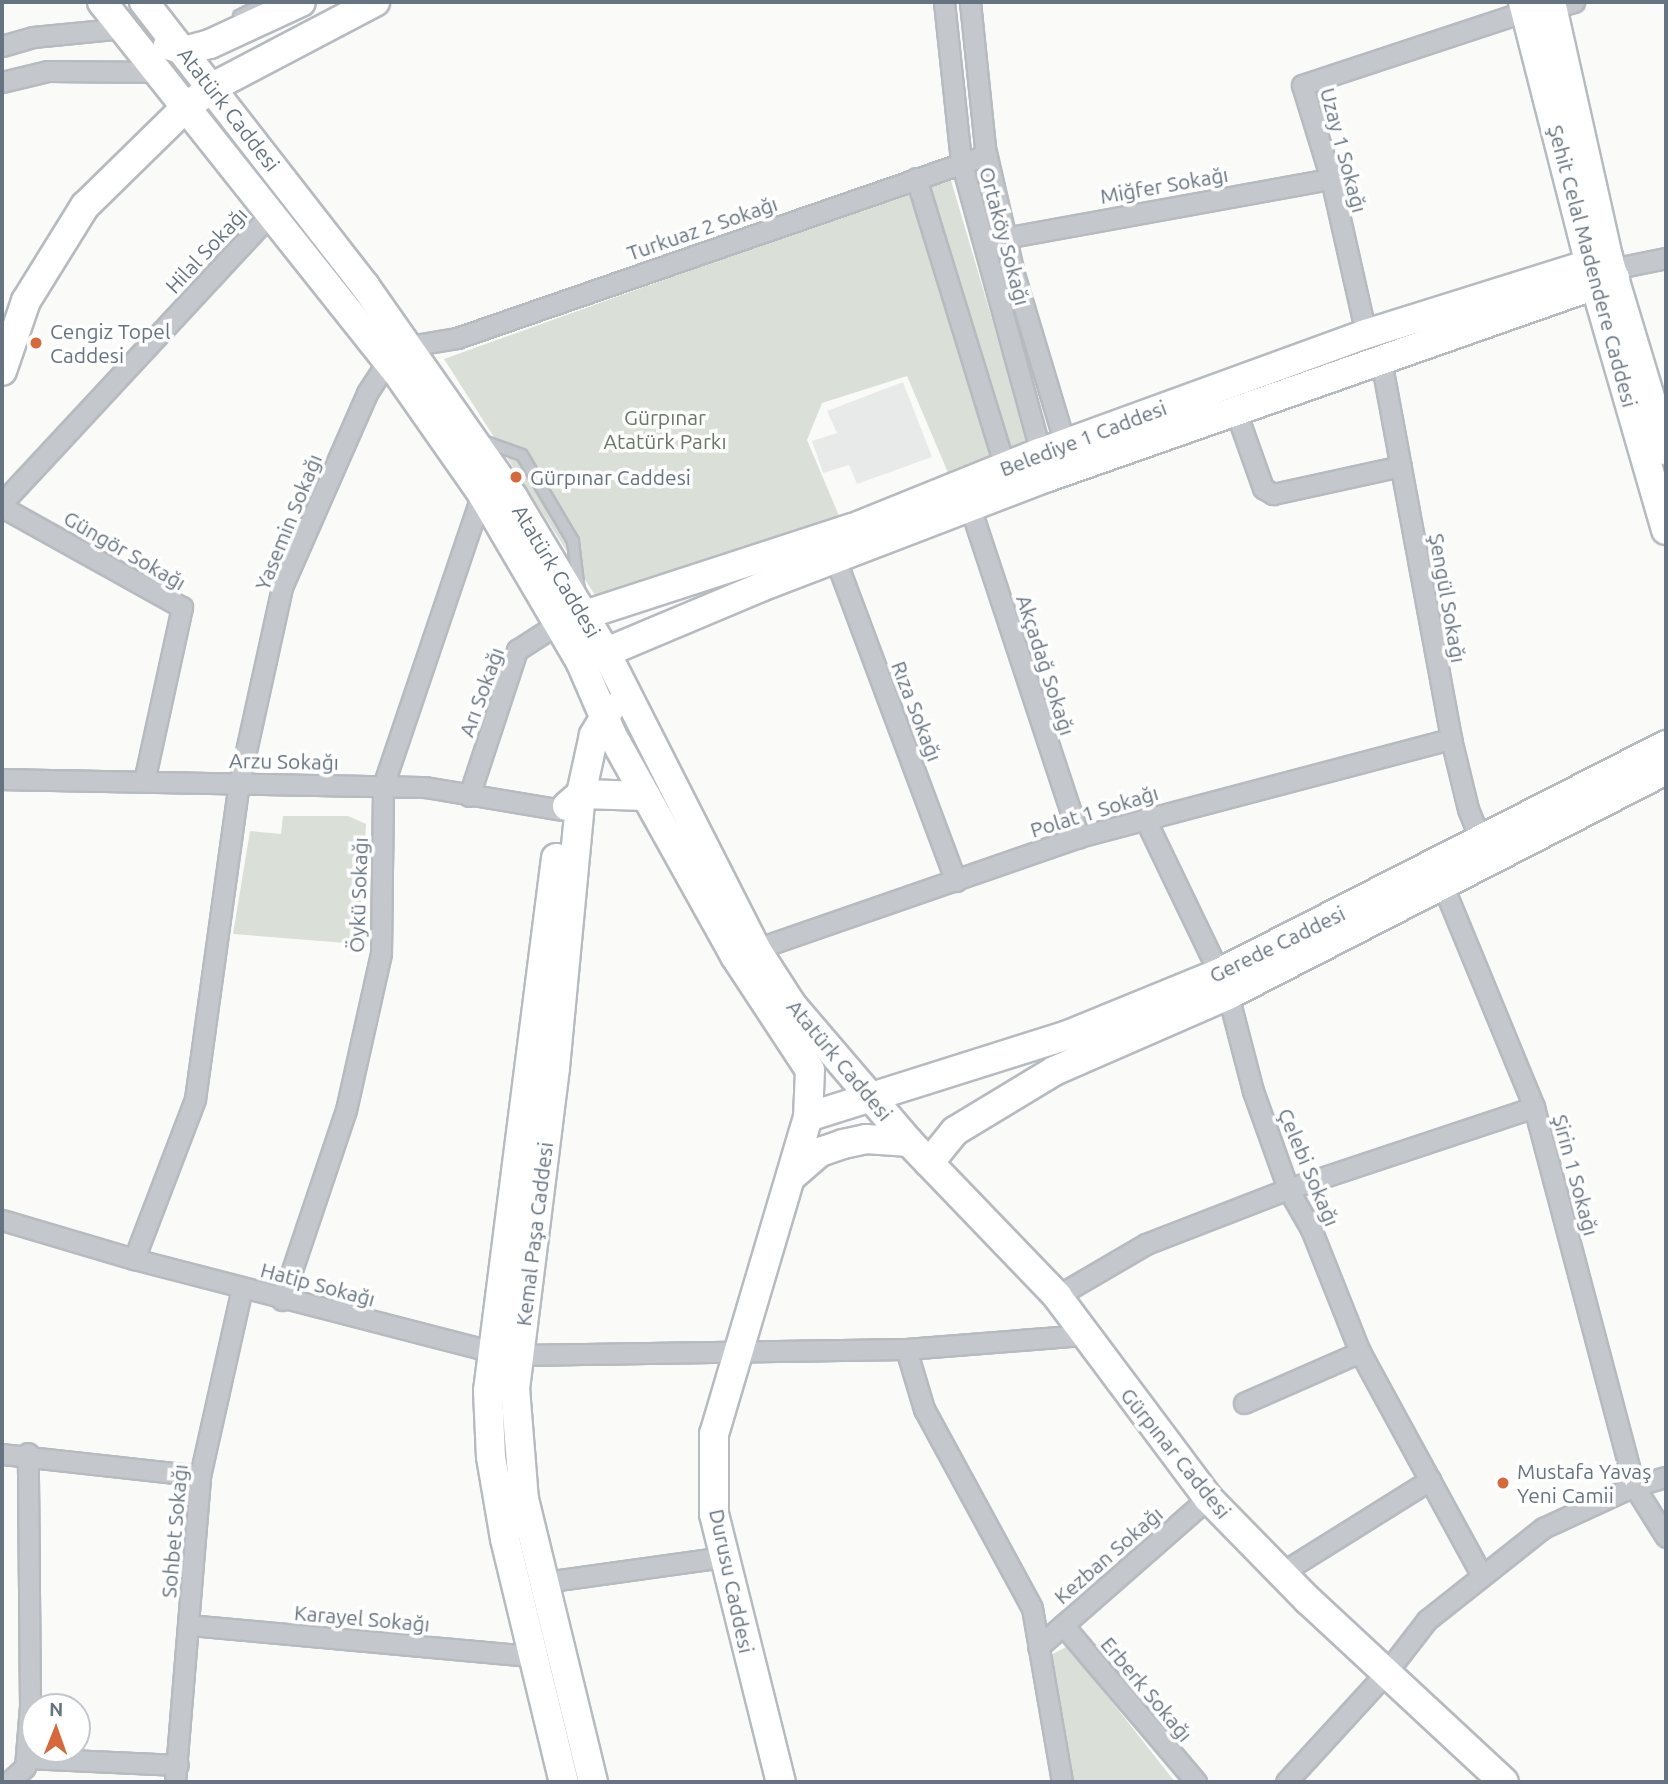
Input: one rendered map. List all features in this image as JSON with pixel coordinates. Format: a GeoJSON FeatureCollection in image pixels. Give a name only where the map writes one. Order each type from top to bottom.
{"type":"FeatureCollection","features":[{"type":"Feature","properties":{"kind":"street","name":"Atatürk Caddesi"},"geometry":{"type":"LineString","coordinates":[[102,2],[271,214],[472,437],[513,497],[592,668],[604,717],[735,956],[805,1058],[812,1085],[808,1117],[791,1177]]}},
{"type":"Feature","properties":{"kind":"street","name":"Atatürk Caddesi"},"geometry":{"type":"LineString","coordinates":[[144,2],[213,87],[406,364],[482,494],[571,619]]}},
{"type":"Feature","properties":{"kind":"street"},"geometry":{"type":"LineString","coordinates":[[2,46],[33,37],[124,28],[185,51],[301,2]]}},
{"type":"Feature","properties":{"kind":"street"},"geometry":{"type":"LineString","coordinates":[[2,371],[26,301],[85,206],[186,107],[213,87],[375,2]]}},
{"type":"Feature","properties":{"kind":"street","name":"Ortaköy Sokağı"},"geometry":{"type":"LineString","coordinates":[[944,2],[961,161],[983,243],[1056,461]]}},
{"type":"Feature","properties":{"kind":"street","name":"Ortaköy Sokağı"},"geometry":{"type":"LineString","coordinates":[[970,2],[986,155],[1056,461]]}},
{"type":"Feature","properties":{"kind":"street","name":"Uzay 1 Sokağı"},"geometry":{"type":"LineString","coordinates":[[1366,334],[1331,179],[1302,85],[1545,5]]}},
{"type":"Feature","properties":{"kind":"street","name":"Şehit Celal Madendere Caddesi"},"geometry":{"type":"LineString","coordinates":[[1545,5],[1666,530]]}},
{"type":"Feature","properties":{"kind":"street"},"geometry":{"type":"LineString","coordinates":[[2,82],[48,71],[159,72]]}},
{"type":"Feature","properties":{"kind":"street","name":"Turkuaz 2 Sokağı"},"geometry":{"type":"LineString","coordinates":[[406,364],[457,338],[961,161],[986,155]]}},
{"type":"Feature","properties":{"kind":"street"},"geometry":{"type":"LineString","coordinates":[[916,178],[1004,467]]}},
{"type":"Feature","properties":{"kind":"street","name":"Miğfer Sokağı"},"geometry":{"type":"LineString","coordinates":[[983,243],[1005,236],[1331,179]]}},
{"type":"Feature","properties":{"kind":"street","name":"Hilal Sokağı"},"geometry":{"type":"LineString","coordinates":[[2,505],[271,214]]}},
{"type":"Feature","properties":{"kind":"street"},"geometry":{"type":"LineString","coordinates":[[1604,270],[1666,258]]}},
{"type":"Feature","properties":{"kind":"street","name":"Şehit Celal Madendere Caddesi"},"geometry":{"type":"LineString","coordinates":[[1604,270],[1666,450]]}},
{"type":"Feature","properties":{"kind":"street","name":"Belediye 1 Caddesi"},"geometry":{"type":"LineString","coordinates":[[592,668],[835,558],[970,507],[1056,461],[1366,334],[1604,270]]}},
{"type":"Feature","properties":{"kind":"street","name":"Belediye 1 Caddesi"},"geometry":{"type":"LineString","coordinates":[[571,619],[853,528],[1004,467],[1056,461],[1236,412],[1381,360],[1604,270]]}},
{"type":"Feature","properties":{"kind":"street","name":"Şengül Sokağı"},"geometry":{"type":"LineString","coordinates":[[1381,360],[1451,739],[1468,809],[1486,852]]}},
{"type":"Feature","properties":{"kind":"street","name":"Yasemin Sokağı"},"geometry":{"type":"LineString","coordinates":[[134,1259],[195,1099],[239,783],[282,587],[367,393],[406,364]]}},
{"type":"Feature","properties":{"kind":"street"},"geometry":{"type":"LineString","coordinates":[[1236,412],[1263,488],[1273,494],[1401,466]]}},
{"type":"Feature","properties":{"kind":"street","name":"Öykü Sokağı"},"geometry":{"type":"LineString","coordinates":[[282,1300],[346,1110],[382,953],[383,786],[482,494]]}},
{"type":"Feature","properties":{"kind":"street","name":"Güngör Sokağı"},"geometry":{"type":"LineString","coordinates":[[2,505],[182,607],[144,781]]}},
{"type":"Feature","properties":{"kind":"street","name":"Akçadağ Sokağı"},"geometry":{"type":"LineString","coordinates":[[970,507],[1079,836]]}},
{"type":"Feature","properties":{"kind":"street","name":"Rıza Sokağı"},"geometry":{"type":"LineString","coordinates":[[835,558],[956,881]]}},
{"type":"Feature","properties":{"kind":"street","name":"Arı Sokağı"},"geometry":{"type":"LineString","coordinates":[[469,796],[517,650],[571,619]]}},
{"type":"Feature","properties":{"kind":"street","name":"Atatürk Caddesi"},"geometry":{"type":"LineString","coordinates":[[592,668],[625,689],[756,949],[792,1005],[929,1163]]}},
{"type":"Feature","properties":{"kind":"street","name":"Kemal Paşa Caddesi"},"geometry":{"type":"LineString","coordinates":[[564,1782],[532,1656],[491,1457],[491,1351],[592,668]]}},
{"type":"Feature","properties":{"kind":"street","name":"Kemal Paşa Caddesi"},"geometry":{"type":"LineString","coordinates":[[593,1782],[524,1500],[514,1389],[555,1068],[572,802],[594,735],[625,689]]}},
{"type":"Feature","properties":{"kind":"street","name":"Polat 1 Sokağı"},"geometry":{"type":"LineString","coordinates":[[756,949],[1079,836],[1451,739]]}},
{"type":"Feature","properties":{"kind":"street","name":"Gerede Caddesi"},"geometry":{"type":"LineString","coordinates":[[808,1117],[869,1095],[1055,1039],[1223,984],[1443,886],[1486,852],[1666,745]]}},
{"type":"Feature","properties":{"kind":"street","name":"Gerede Caddesi"},"geometry":{"type":"LineString","coordinates":[[929,1163],[955,1131],[995,1103],[1054,1071],[1486,852],[1666,770]]}},
{"type":"Feature","properties":{"kind":"street","name":"Arzu Sokağı"},"geometry":{"type":"LineString","coordinates":[[2,779],[425,787],[469,796],[572,802]]}},
{"type":"Feature","properties":{"kind":"street"},"geometry":{"type":"LineString","coordinates":[[572,802],[646,796]]}},
{"type":"Feature","properties":{"kind":"street","name":"Çelebi Sokağı"},"geometry":{"type":"LineString","coordinates":[[1145,819],[1223,984],[1253,1091],[1289,1189],[1311,1229],[1360,1352],[1482,1576]]}},
{"type":"Feature","properties":{"kind":"street","name":"Şirin 1 Sokağı"},"geometry":{"type":"LineString","coordinates":[[1443,886],[1534,1107],[1634,1486],[1666,1537]]}},
{"type":"Feature","properties":{"kind":"street"},"geometry":{"type":"LineString","coordinates":[[1057,1296],[1146,1244],[1289,1189],[1534,1107]]}},
{"type":"Feature","properties":{"kind":"street"},"geometry":{"type":"LineString","coordinates":[[791,1177],[820,1152],[843,1144],[866,1139],[909,1142]]}},
{"type":"Feature","properties":{"kind":"street","name":"Gürpınar Caddesi"},"geometry":{"type":"LineString","coordinates":[[929,1163],[1057,1296],[1208,1498],[1281,1573],[1504,1782]]}},
{"type":"Feature","properties":{"kind":"street","name":"Durusu Caddesi"},"geometry":{"type":"LineString","coordinates":[[781,1782],[714,1514],[714,1434],[791,1177]]}},
{"type":"Feature","properties":{"kind":"street","name":"Hatip Sokağı"},"geometry":{"type":"LineString","coordinates":[[2,1220],[282,1300],[491,1351]]}},
{"type":"Feature","properties":{"kind":"street","name":"Sohbet Sokağı"},"geometry":{"type":"LineString","coordinates":[[176,1774],[200,1476],[242,1287]]}},
{"type":"Feature","properties":{"kind":"street"},"geometry":{"type":"LineString","coordinates":[[491,1351],[519,1355],[736,1354],[906,1349],[1085,1335]]}},
{"type":"Feature","properties":{"kind":"street"},"geometry":{"type":"LineString","coordinates":[[906,1349],[924,1409],[1032,1608],[1062,1782]]}},
{"type":"Feature","properties":{"kind":"street"},"geometry":{"type":"LineString","coordinates":[[1244,1403],[1360,1352]]}},
{"type":"Feature","properties":{"kind":"street"},"geometry":{"type":"LineString","coordinates":[[28,1453],[30,1693]]}},
{"type":"Feature","properties":{"kind":"street"},"geometry":{"type":"LineString","coordinates":[[2,1454],[28,1453],[200,1476]]}},
{"type":"Feature","properties":{"kind":"street"},"geometry":{"type":"LineString","coordinates":[[1286,1782],[1386,1673],[1427,1620],[1543,1528],[1634,1486],[1666,1477]]}},
{"type":"Feature","properties":{"kind":"street"},"geometry":{"type":"LineString","coordinates":[[1281,1573],[1430,1480]]}},
{"type":"Feature","properties":{"kind":"street","name":"Kezban Sokağı"},"geometry":{"type":"LineString","coordinates":[[1038,1647],[1208,1498]]}},
{"type":"Feature","properties":{"kind":"street"},"geometry":{"type":"LineString","coordinates":[[544,1581],[724,1557]]}},
{"type":"Feature","properties":{"kind":"street","name":"Karayel Sokağı"},"geometry":{"type":"LineString","coordinates":[[189,1625],[532,1656]]}},
{"type":"Feature","properties":{"kind":"street","name":"Erberk Sokağı"},"geometry":{"type":"LineString","coordinates":[[1063,1625],[1196,1782]]}},
{"type":"Feature","properties":{"kind":"street"},"geometry":{"type":"LineString","coordinates":[[9,1782],[20,1775],[24,1763]]}},
{"type":"Feature","properties":{"kind":"street"},"geometry":{"type":"LineString","coordinates":[[73,1763],[176,1774]]}},
{"type":"Feature","properties":{"kind":"lane"},"geometry":{"type":"LineString","coordinates":[[233,33],[239,16],[266,2]]}},
{"type":"Feature","properties":{"kind":"shaded area"},"geometry":{"type":"Polygon","coordinates":[[[903,382],[932,457],[857,484],[849,465],[823,473],[812,441],[837,433],[827,411],[903,382]]]}},
{"type":"Feature","properties":{"kind":"green space","name":"Gürpınar Atatürk Parkı"},"geometry":{"type":"Polygon","coordinates":[[[950,177],[1030,448],[949,475],[907,376],[822,403],[807,440],[840,518],[598,600],[444,359],[950,177]]]}},
{"type":"Feature","properties":{"kind":"green space"},"geometry":{"type":"Polygon","coordinates":[[[283,816],[348,816],[366,824],[359,944],[233,934],[250,831],[281,834],[283,816]]]}},
{"type":"Feature","properties":{"kind":"green space"},"geometry":{"type":"Polygon","coordinates":[[[1068,1646],[1175,1782],[1068,1782],[1045,1658],[1068,1646]]]}},
{"type":"Feature","properties":{"kind":"place","name":"Cengiz Topel Caddesi"},"geometry":{"type":"Point","coordinates":[36,343]}},
{"type":"Feature","properties":{"kind":"place","name":"Gürpınar Caddesi"},"geometry":{"type":"Point","coordinates":[516,477]}},
{"type":"Feature","properties":{"kind":"place","name":"Mustafa Yavaş Yeni Camii"},"geometry":{"type":"Point","coordinates":[1503,1483]}}]}
